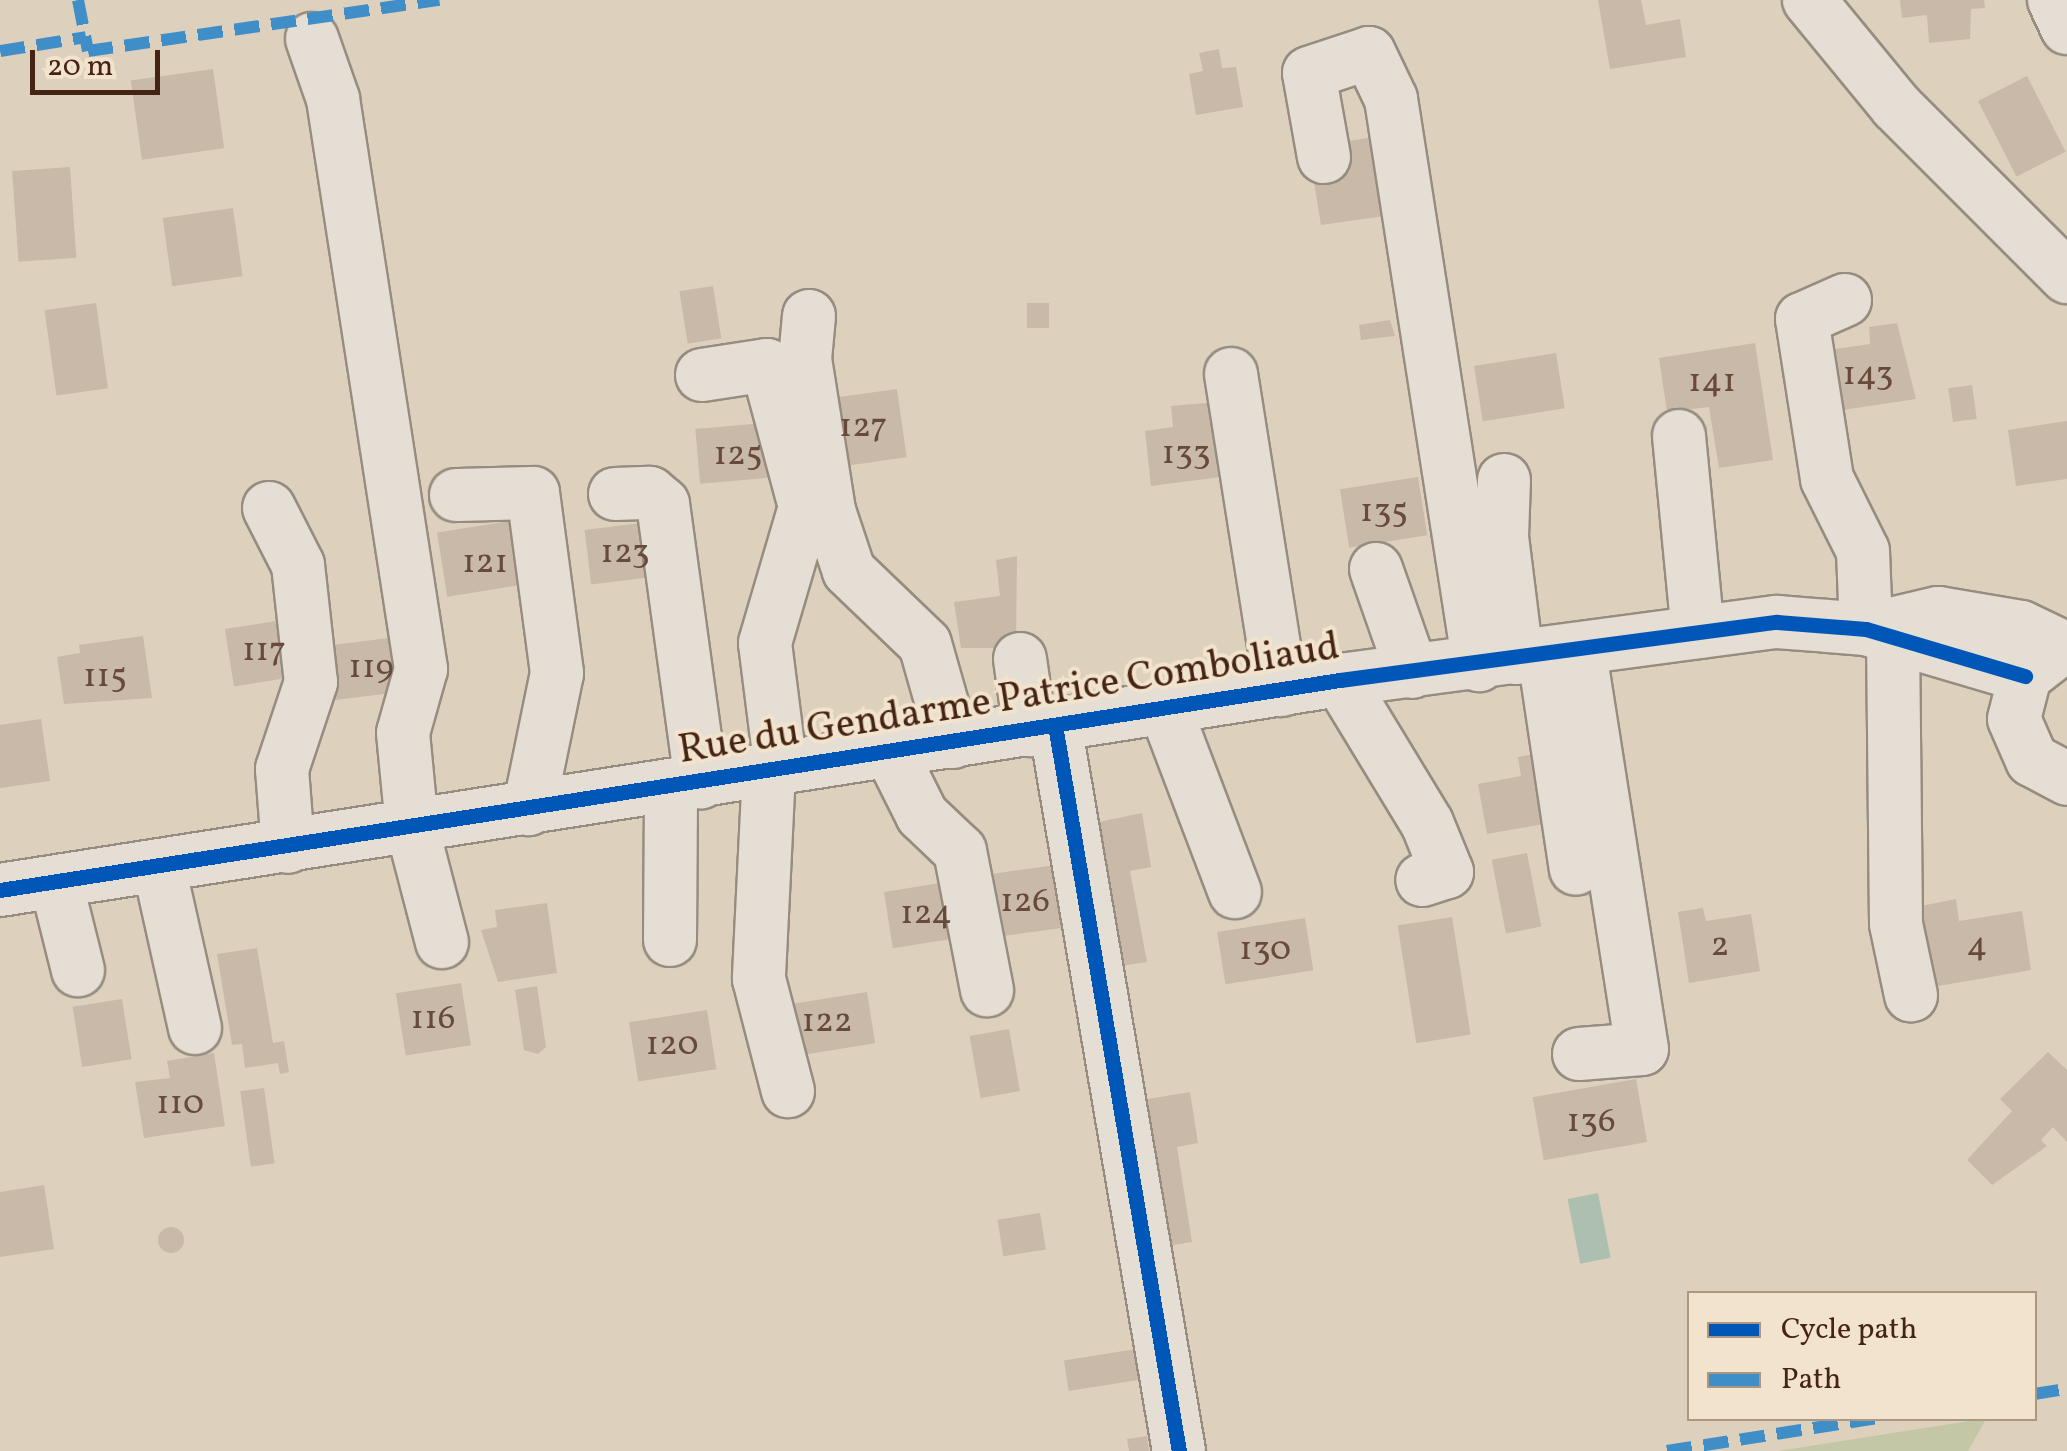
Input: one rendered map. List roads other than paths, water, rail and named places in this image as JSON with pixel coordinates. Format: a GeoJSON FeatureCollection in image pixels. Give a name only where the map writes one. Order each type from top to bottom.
{"type":"FeatureCollection","features":[{"type":"Feature","properties":{"kind":"street"},"geometry":{"type":"LineString","coordinates":[[1808,0],[1896,106],[2067,277]]}},
{"type":"Feature","properties":{"kind":"street"},"geometry":{"type":"LineString","coordinates":[[312,39],[333,99],[421,669],[404,733],[412,827],[442,942]]}},
{"type":"Feature","properties":{"kind":"street"},"geometry":{"type":"LineString","coordinates":[[1324,157],[1309,74],[1369,53],[1391,98],[1547,655],[1642,1049],[1579,1054]]}},
{"type":"Feature","properties":{"kind":"street"},"geometry":{"type":"LineString","coordinates":[[1845,300],[1802,319],[1827,479],[1863,551],[1880,633],[1896,924],[1911,995]]}},
{"type":"Feature","properties":{"kind":"street"},"geometry":{"type":"LineString","coordinates":[[810,316],[805,358],[828,511],[849,571],[925,644],[952,742]]}},
{"type":"Feature","properties":{"kind":"street"},"geometry":{"type":"LineString","coordinates":[[702,376],[767,365],[805,507],[765,644],[775,770],[759,979],[788,1091]]}},
{"type":"Feature","properties":{"kind":"street"},"geometry":{"type":"LineString","coordinates":[[1230,374],[1281,690]]}},
{"type":"Feature","properties":{"kind":"street"},"geometry":{"type":"LineString","coordinates":[[1679,436],[1698,632]]}},
{"type":"Feature","properties":{"kind":"street"},"geometry":{"type":"LineString","coordinates":[[1504,480],[1502,537],[1547,655],[1650,878]]}},
{"type":"Feature","properties":{"kind":"street"},"geometry":{"type":"LineString","coordinates":[[456,496],[532,493],[558,673],[529,809]]}},
{"type":"Feature","properties":{"kind":"street"},"geometry":{"type":"LineString","coordinates":[[615,494],[650,493],[663,504],[686,784],[670,940]]}},
{"type":"Feature","properties":{"kind":"street"},"geometry":{"type":"LineString","coordinates":[[268,508],[298,565],[311,682],[282,770],[288,847]]}},
{"type":"Feature","properties":{"kind":"street"},"geometry":{"type":"LineString","coordinates":[[1376,569],[1412,672]]}},
{"type":"Feature","properties":{"kind":"street","name":"Rue du Gendarme Patrice Comboliaud"},"geometry":{"type":"LineString","coordinates":[[0,890],[1340,680],[1777,622],[1880,633],[1938,613],[2020,627],[2053,659]]}},
{"type":"Feature","properties":{"kind":"street"},"geometry":{"type":"LineString","coordinates":[[1547,655],[1576,869]]}},
{"type":"Feature","properties":{"kind":"street"},"geometry":{"type":"LineString","coordinates":[[1020,659],[1042,727],[1179,1451]]}},
{"type":"Feature","properties":{"kind":"street"},"geometry":{"type":"LineString","coordinates":[[2053,659],[2014,719],[2019,741],[2032,760],[2067,779]]}},
{"type":"Feature","properties":{"kind":"street"},"geometry":{"type":"LineString","coordinates":[[1340,680],[1427,823],[1446,872],[1422,880]]}},
{"type":"Feature","properties":{"kind":"street"},"geometry":{"type":"LineString","coordinates":[[1165,708],[1235,892]]}},
{"type":"Feature","properties":{"kind":"street"},"geometry":{"type":"LineString","coordinates":[[890,752],[922,815],[960,850],[987,990]]}},
{"type":"Feature","properties":{"kind":"street"},"geometry":{"type":"LineString","coordinates":[[159,867],[195,1028]]}},
{"type":"Feature","properties":{"kind":"street"},"geometry":{"type":"LineString","coordinates":[[56,882],[78,970]]}}]}
